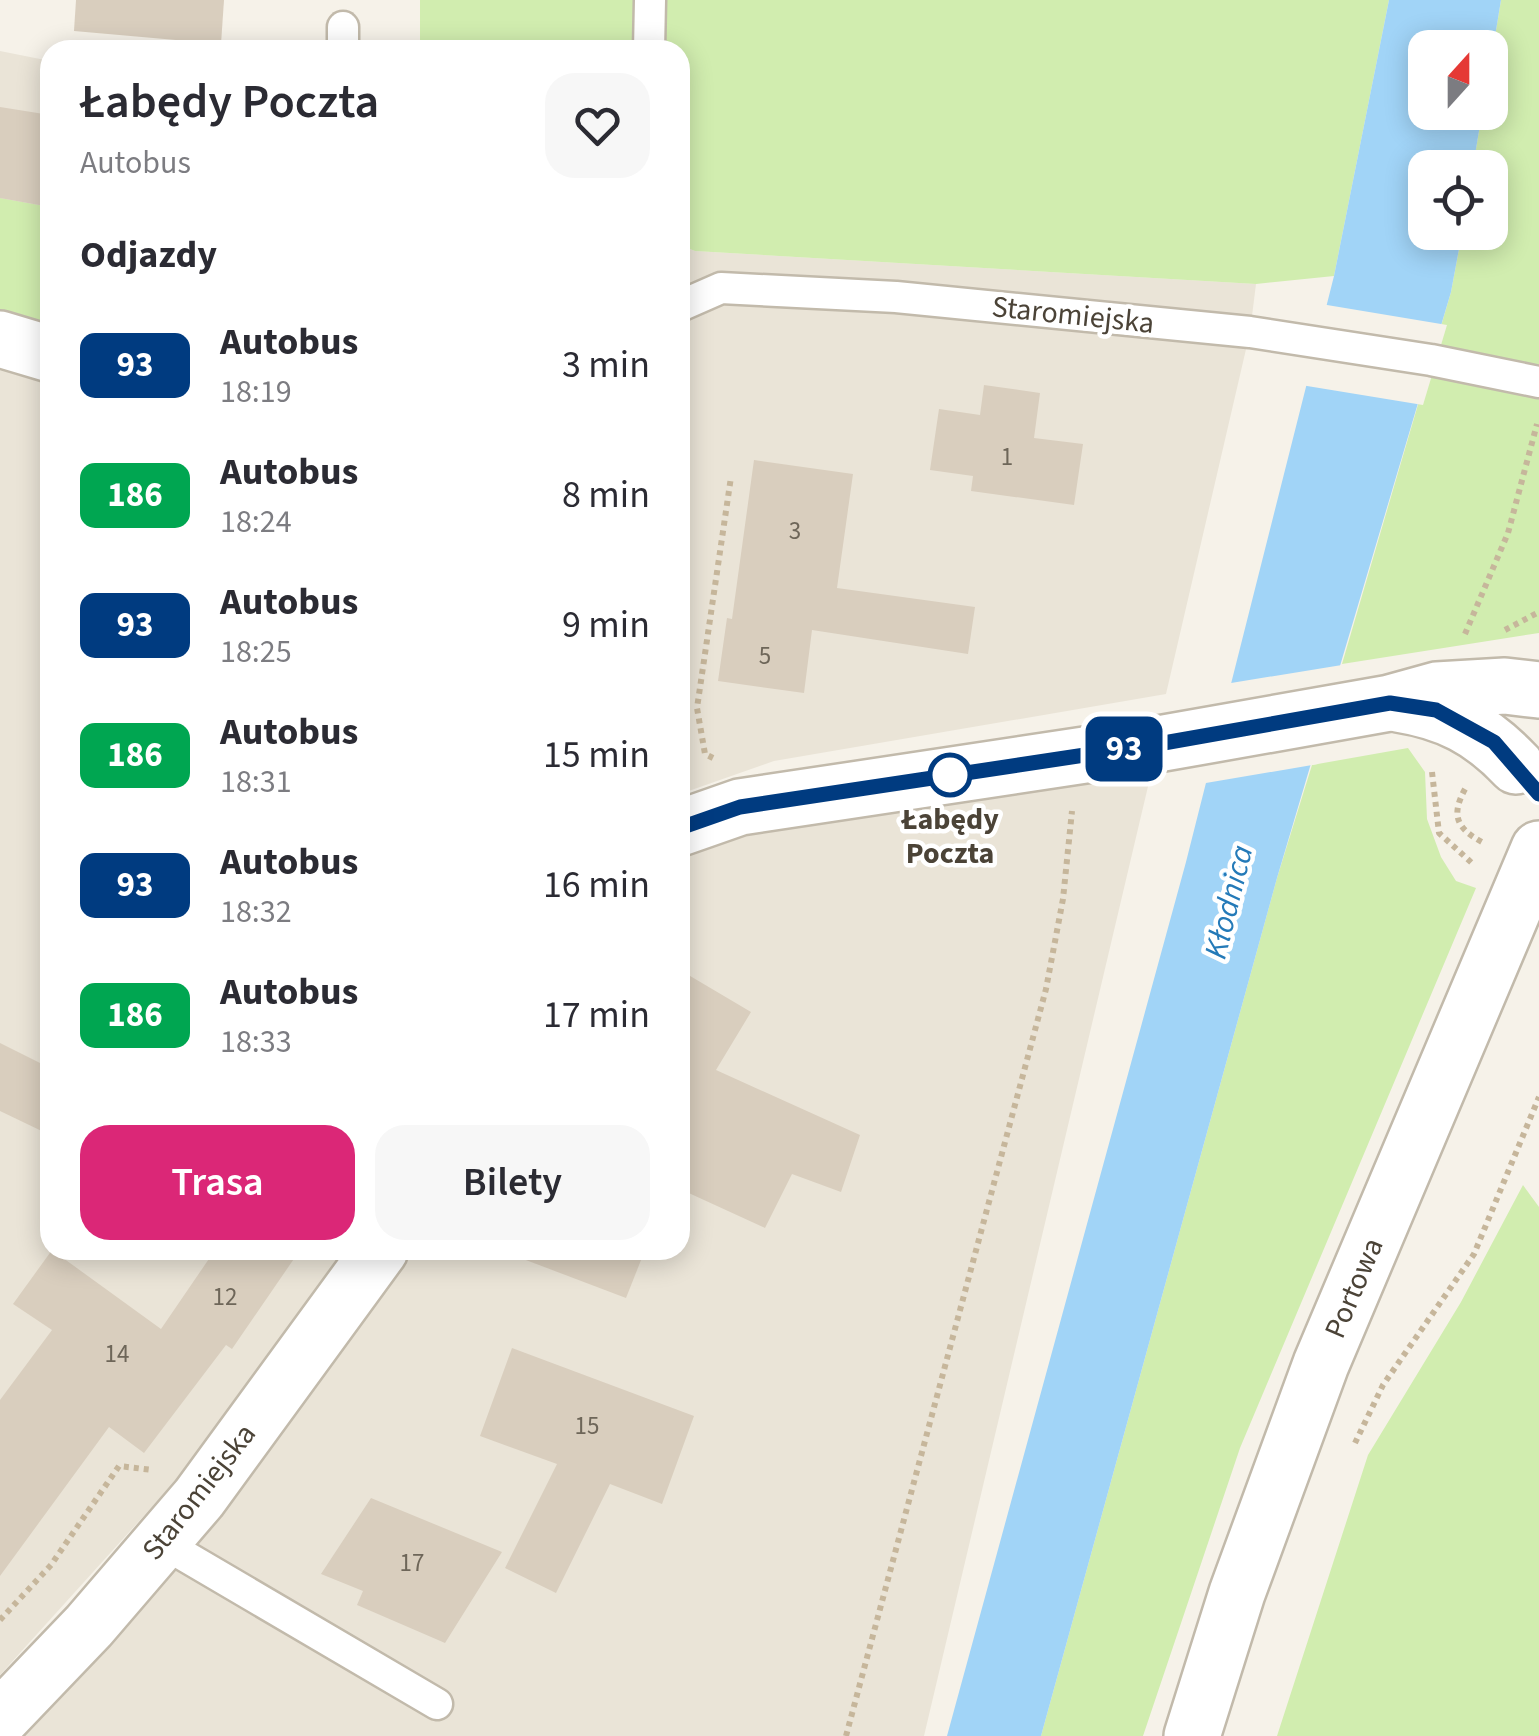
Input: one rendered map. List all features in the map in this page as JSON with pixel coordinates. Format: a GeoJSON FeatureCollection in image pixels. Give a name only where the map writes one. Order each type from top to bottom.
{"type":"FeatureCollection","features":[{"type":"Feature","properties":{"kind":"street"},"geometry":{"type":"LineString","coordinates":[[0,339],[40,351]]}},
{"type":"Feature","properties":{"kind":"street"},"geometry":{"type":"LineString","coordinates":[[690,824],[740,807],[1118,750],[1390,703],[1437,690],[1504,686],[1539,690]]}},
{"type":"Feature","properties":{"kind":"street"},"geometry":{"type":"LineString","coordinates":[[1508,781],[1514,734],[1520,719],[1539,698]]}},
{"type":"Feature","properties":{"kind":"street"},"geometry":{"type":"LineString","coordinates":[[1390,703],[1436,710],[1494,742],[1508,781]]}},
{"type":"Feature","properties":{"kind":"street","name":"Portowa"},"geometry":{"type":"LineString","coordinates":[[1192,1736],[1237,1592],[1517,848]]}},
{"type":"Feature","properties":{"kind":"street","name":"Staromiejska"},"geometry":{"type":"LineString","coordinates":[[0,1719],[89,1626],[200,1498],[373,1260]]}},
{"type":"Feature","properties":{"kind":"lane"},"geometry":{"type":"LineString","coordinates":[[649,40],[650,0]]}},
{"type":"Feature","properties":{"kind":"lane","name":"Staromiejska"},"geometry":{"type":"LineString","coordinates":[[690,302],[720,288],[876,296],[1250,332],[1539,382]]}},
{"type":"Feature","properties":{"kind":"lane"},"geometry":{"type":"LineString","coordinates":[[161,1542],[437,1704]]}},
{"type":"Feature","properties":{"kind":"path"},"geometry":{"type":"LineString","coordinates":[[1464,637],[1508,533],[1539,418]]}},
{"type":"Feature","properties":{"kind":"path"},"geometry":{"type":"LineString","coordinates":[[719,760],[705,754],[697,708],[731,477]]}},
{"type":"Feature","properties":{"kind":"path"},"geometry":{"type":"LineString","coordinates":[[1430,764],[1440,833],[1478,868]]}},
{"type":"Feature","properties":{"kind":"path"},"geometry":{"type":"LineString","coordinates":[[1508,781],[1458,802],[1457,820],[1466,834],[1517,848]]}},
{"type":"Feature","properties":{"kind":"path"},"geometry":{"type":"LineString","coordinates":[[846,1736],[1046,989],[1064,899],[1074,805]]}},
{"type":"Feature","properties":{"kind":"path"},"geometry":{"type":"LineString","coordinates":[[1383,1385],[1474,1254],[1539,1097]]}},
{"type":"Feature","properties":{"kind":"shaded area"},"geometry":{"type":"Polygon","coordinates":[[[0,51],[40,59],[40,1260],[337,1260],[178,1478],[0,1675],[0,51]]]}},
{"type":"Feature","properties":{"kind":"shaded area"},"geometry":{"type":"Polygon","coordinates":[[[690,249],[1256,284],[1250,332],[1166,694],[774,761],[690,790],[690,249]]]}},
{"type":"Feature","properties":{"kind":"shaded area"},"geometry":{"type":"Polygon","coordinates":[[[1158,744],[924,1736],[0,1736],[373,1260],[690,1260],[690,826],[1158,744]]]}},
{"type":"Feature","properties":{"kind":"green space"},"geometry":{"type":"Polygon","coordinates":[[[420,0],[1389,0],[1334,276],[1256,284],[695,251],[690,249],[690,40],[420,40],[420,0]]]}},
{"type":"Feature","properties":{"kind":"green space"},"geometry":{"type":"Polygon","coordinates":[[[1501,0],[1539,0],[1539,633],[1342,664],[1451,292],[1459,250],[1508,250],[1508,150],[1476,150],[1479,130],[1508,130],[1508,30],[1496,30],[1501,0]]]}},
{"type":"Feature","properties":{"kind":"green space"},"geometry":{"type":"Polygon","coordinates":[[[0,198],[40,205],[40,329],[0,316],[0,198]]]}},
{"type":"Feature","properties":{"kind":"green space"},"geometry":{"type":"Polygon","coordinates":[[[1408,748],[1425,772],[1427,819],[1441,857],[1456,881],[1476,888],[1240,1448],[1143,1736],[1041,1736],[1277,878],[1312,765],[1408,748]]]}},
{"type":"Feature","properties":{"kind":"green space"},"geometry":{"type":"Polygon","coordinates":[[[1523,1185],[1539,1207],[1539,1736],[1277,1736],[1368,1455],[1461,1302],[1523,1185]]]}},
{"type":"Feature","properties":{"kind":"water","name":"Kłodnica"},"geometry":{"type":"Polygon","coordinates":[[[1389,0],[1501,0],[1496,30],[1408,30],[1408,130],[1479,130],[1476,150],[1408,150],[1408,250],[1459,250],[1451,292],[1277,878],[1041,1736],[947,1736],[1186,862],[1334,276],[1389,0]]]}},
{"type":"Feature","properties":{"kind":"pier"},"geometry":{"type":"Polygon","coordinates":[[[1321,304],[1447,325],[1423,405],[1301,385],[1321,304]]]}},
{"type":"Feature","properties":{"kind":"pier"},"geometry":{"type":"Polygon","coordinates":[[[1348,664],[1318,764],[1200,784],[1225,684],[1348,664]]]}},
{"type":"Feature","properties":{"kind":"building"},"geometry":{"type":"Polygon","coordinates":[[[76,0],[224,0],[221,40],[74,31],[76,0]]]}},
{"type":"Feature","properties":{"kind":"building"},"geometry":{"type":"Polygon","coordinates":[[[0,107],[40,113],[40,205],[0,198],[0,107]]]}},
{"type":"Feature","properties":{"kind":"building"},"geometry":{"type":"Polygon","coordinates":[[[984,385],[1040,393],[1034,438],[1083,444],[1074,505],[971,491],[973,476],[930,470],[939,409],[980,415],[984,385]]]}},
{"type":"Feature","properties":{"kind":"building"},"geometry":{"type":"Polygon","coordinates":[[[754,460],[853,474],[837,588],[975,607],[968,654],[812,630],[804,693],[718,681],[727,618],[732,619],[754,460]]]}},
{"type":"Feature","properties":{"kind":"building"},"geometry":{"type":"Polygon","coordinates":[[[690,976],[751,1012],[716,1070],[860,1135],[841,1192],[792,1174],[765,1228],[690,1194],[690,976]]]}},
{"type":"Feature","properties":{"kind":"building"},"geometry":{"type":"Polygon","coordinates":[[[0,1043],[40,1063],[40,1130],[0,1111],[0,1043]]]}},
{"type":"Feature","properties":{"kind":"building"},"geometry":{"type":"Polygon","coordinates":[[[45,1260],[66,1260],[161,1329],[208,1260],[293,1260],[232,1349],[226,1345],[144,1453],[109,1427],[0,1576],[0,1400],[52,1330],[13,1304],[45,1260]]]}},
{"type":"Feature","properties":{"kind":"building"},"geometry":{"type":"Polygon","coordinates":[[[526,1260],[641,1260],[626,1298],[526,1260]]]}},
{"type":"Feature","properties":{"kind":"building"},"geometry":{"type":"Polygon","coordinates":[[[512,1348],[694,1416],[662,1504],[610,1484],[556,1593],[505,1568],[557,1464],[480,1436],[512,1348]]]}},
{"type":"Feature","properties":{"kind":"building"},"geometry":{"type":"Polygon","coordinates":[[[371,1498],[502,1552],[445,1643],[357,1605],[363,1591],[321,1574],[371,1498]]]}},
{"type":"Feature","properties":{"kind":"bus line","name":"93"},"geometry":{"type":"LineString","coordinates":[[690,824],[740,807],[1158,744],[1390,703],[1436,710],[1494,742],[1539,794]]}},
{"type":"Feature","properties":{"kind":"place","name":"Łabędy Poczta"},"geometry":{"type":"Point","coordinates":[950,775]}}]}
